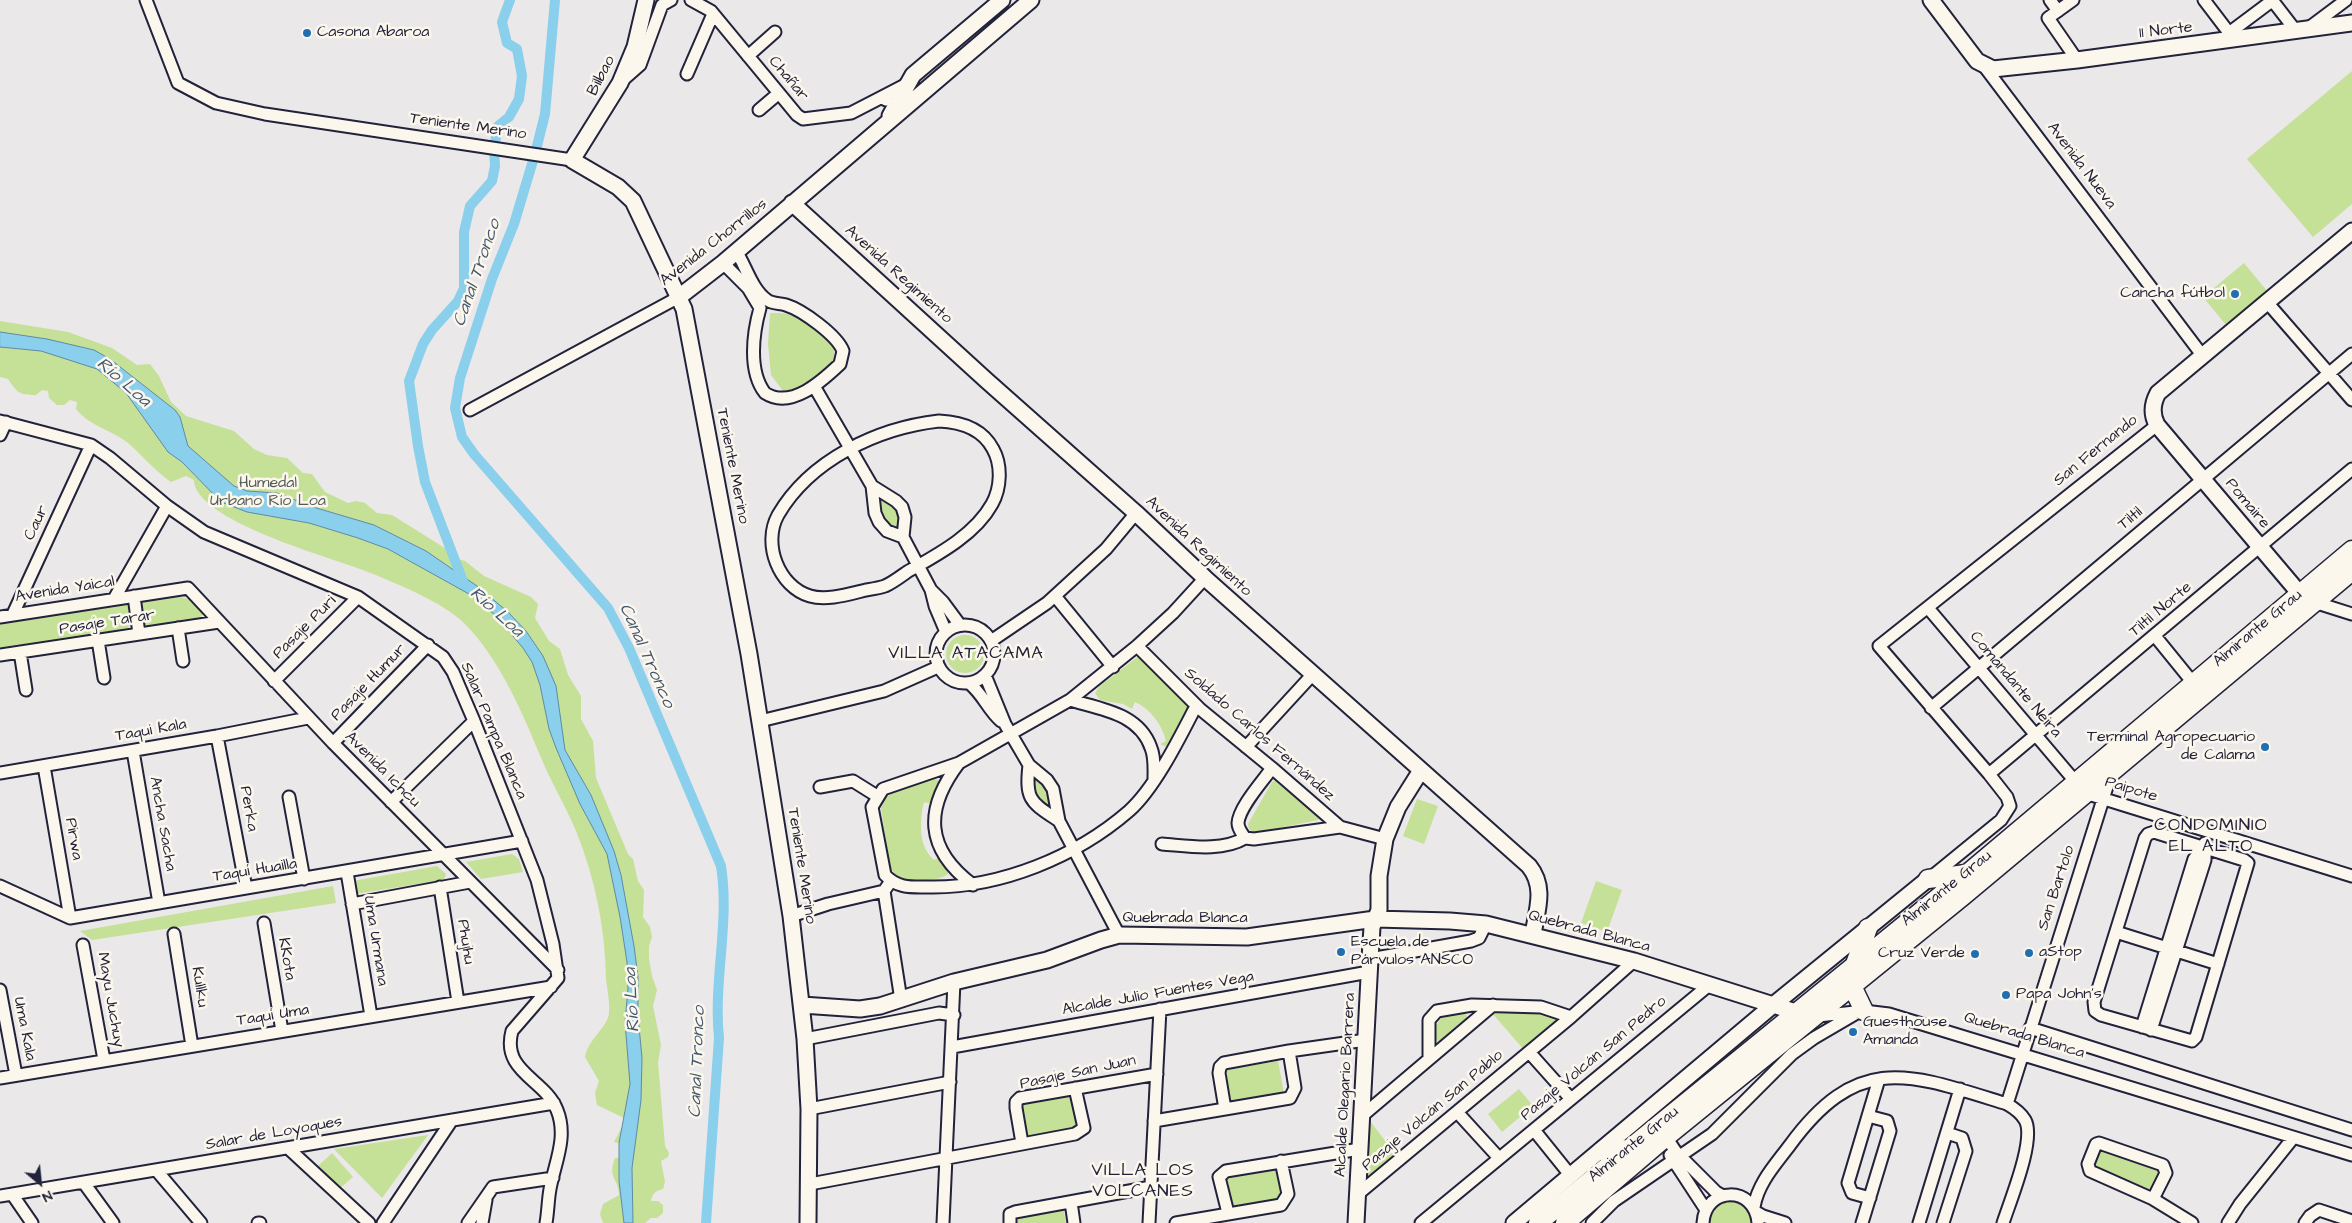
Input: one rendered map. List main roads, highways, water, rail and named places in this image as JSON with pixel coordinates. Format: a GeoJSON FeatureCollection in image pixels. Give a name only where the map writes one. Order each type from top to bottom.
{"type":"FeatureCollection","features":[{"type":"Feature","properties":{"kind":"main road","name":"Almirante Grau"},"geometry":{"type":"LineString","coordinates":[[1538,1223],[1967,874],[2080,788],[2112,770],[2307,598],[2352,550]]}},
{"type":"Feature","properties":{"kind":"main road","name":"Almirante Grau"},"geometry":{"type":"LineString","coordinates":[[1565,1223],[1663,1140],[1852,986],[2080,788],[2194,684],[2307,598],[2352,570]]}},
{"type":"Feature","properties":{"kind":"main road"},"geometry":{"type":"LineString","coordinates":[[1928,879],[1967,874]]}},
{"type":"Feature","properties":{"kind":"main road"},"geometry":{"type":"LineString","coordinates":[[1855,964],[1868,928]]}},
{"type":"Feature","properties":{"kind":"main road"},"geometry":{"type":"LineString","coordinates":[[1852,986],[1864,1010]]}},
{"type":"Feature","properties":{"kind":"main road"},"geometry":{"type":"LineString","coordinates":[[1602,1151],[1629,1148]]}},
{"type":"Feature","properties":{"kind":"water","name":"Río Loa"},"geometry":{"type":"Polygon","coordinates":[[[0,332],[47,339],[94,350],[110,359],[175,410],[180,417],[188,446],[234,486],[247,491],[277,493],[313,507],[374,525],[426,551],[477,586],[508,612],[526,631],[543,656],[556,686],[565,750],[591,795],[614,851],[621,875],[634,946],[638,977],[638,1016],[642,1058],[641,1100],[632,1168],[633,1223],[624,1223],[619,1181],[619,1143],[630,1084],[625,1022],[628,989],[627,962],[620,917],[607,854],[580,804],[556,748],[549,729],[540,685],[532,662],[523,648],[495,615],[469,594],[388,549],[309,523],[247,512],[221,502],[182,462],[168,452],[126,393],[97,369],[41,351],[0,347],[0,332]]]}},
{"type":"Feature","properties":{"kind":"waterway"},"geometry":{"type":"LineString","coordinates":[[464,584],[425,482],[409,381],[423,344],[432,330],[458,301],[464,288],[464,232],[470,206],[492,181],[495,166],[494,148],[498,126],[509,117],[519,99],[522,76],[517,49],[507,43],[502,22],[510,0]]}},
{"type":"Feature","properties":{"kind":"waterway","name":"Canal Tronco"},"geometry":{"type":"LineString","coordinates":[[555,0],[545,114],[514,224],[492,279],[460,378],[455,408],[462,437],[474,454],[608,608],[629,648],[721,866],[724,909],[718,995],[719,1038],[706,1223]]}},
{"type":"Feature","properties":{"kind":"place","name":"Casona Abaroa"},"geometry":{"type":"Point","coordinates":[307,33]}},
{"type":"Feature","properties":{"kind":"place","name":"Cancha fútbol"},"geometry":{"type":"Point","coordinates":[2235,294]}},
{"type":"Feature","properties":{"kind":"place","name":"Terminal Agropecuario de Calama"},"geometry":{"type":"Point","coordinates":[2265,747]}},
{"type":"Feature","properties":{"kind":"place","name":"Escuela de Párvulos ANSCO"},"geometry":{"type":"Point","coordinates":[1341,952]}},
{"type":"Feature","properties":{"kind":"place","name":"aStop"},"geometry":{"type":"Point","coordinates":[2029,953]}},
{"type":"Feature","properties":{"kind":"place","name":"Cruz Verde"},"geometry":{"type":"Point","coordinates":[1975,954]}},
{"type":"Feature","properties":{"kind":"place","name":"Papa John's"},"geometry":{"type":"Point","coordinates":[2006,995]}},
{"type":"Feature","properties":{"kind":"place","name":"Guesthouse Amanda"},"geometry":{"type":"Point","coordinates":[1853,1032]}},
{"type":"Feature","properties":{"kind":"district","name":"VILLA ATACAMA"},"geometry":{"type":"Point","coordinates":[966,654]}},
{"type":"Feature","properties":{"kind":"district","name":"CONDOMINIO EL ALTO"},"geometry":{"type":"Point","coordinates":[2211,836]}},
{"type":"Feature","properties":{"kind":"district","name":"VILLA LOS VOLCANES"},"geometry":{"type":"Point","coordinates":[1143,1181]}},
{"type":"Feature","properties":{"kind":"park label","name":"Humedal Urbano Río Loa"},"geometry":{"type":"Point","coordinates":[268,493]}}]}
